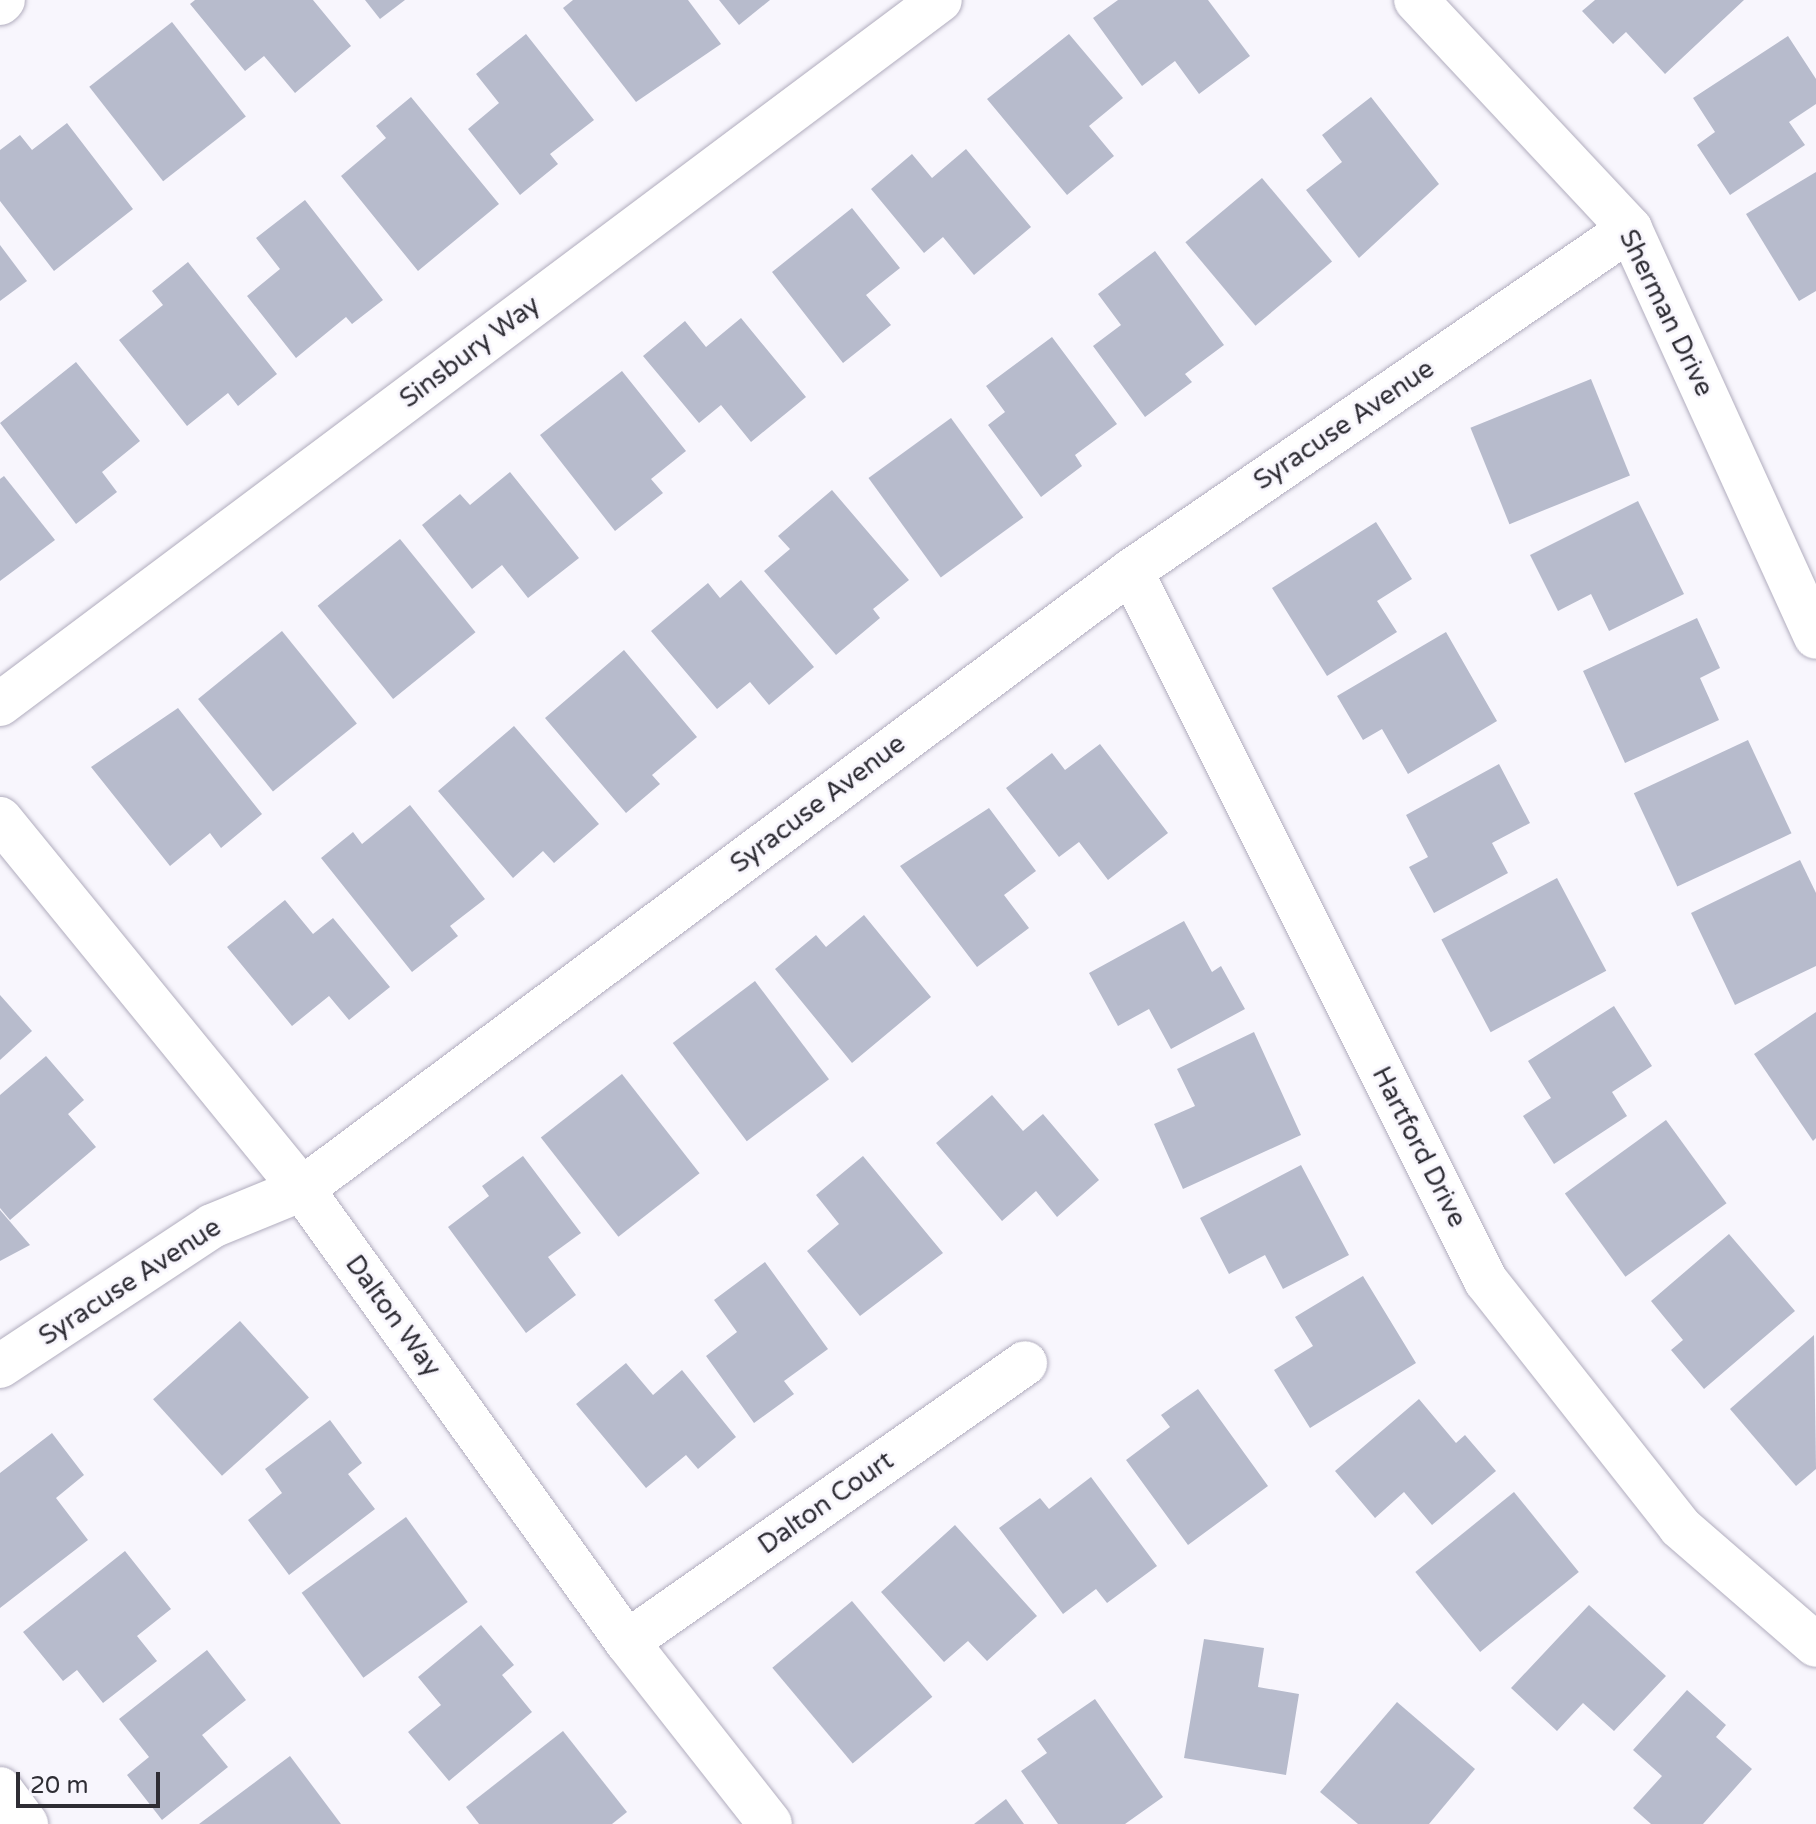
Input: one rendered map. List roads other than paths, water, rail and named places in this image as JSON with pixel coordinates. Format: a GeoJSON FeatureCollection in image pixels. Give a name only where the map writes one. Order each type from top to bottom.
{"type":"FeatureCollection","features":[{"type":"Feature","properties":{"kind":"street","name":"Sinsbury Way"},"geometry":{"type":"LineString","coordinates":[[0,704],[940,0]]}},
{"type":"Feature","properties":{"kind":"street","name":"Sherman Drive"},"geometry":{"type":"LineString","coordinates":[[1416,0],[1630,229],[1816,637]]}},
{"type":"Feature","properties":{"kind":"street","name":"Syracuse Avenue"},"geometry":{"type":"LineString","coordinates":[[0,1366],[212,1226],[302,1189],[1131,571],[1630,229]]}},
{"type":"Feature","properties":{"kind":"street","name":"Hartford Drive"},"geometry":{"type":"LineString","coordinates":[[1131,571],[1486,1281],[1680,1527],[1816,1645]]}},
{"type":"Feature","properties":{"kind":"street","name":"Dalton Way"},"geometry":{"type":"LineString","coordinates":[[0,819],[302,1189],[627,1642],[770,1824]]}},
{"type":"Feature","properties":{"kind":"street","name":"Dalton Court"},"geometry":{"type":"LineString","coordinates":[[627,1642],[1025,1363]]}},
{"type":"Feature","properties":{"kind":"street"},"geometry":{"type":"LineString","coordinates":[[0,1789],[26,1824]]}}]}
